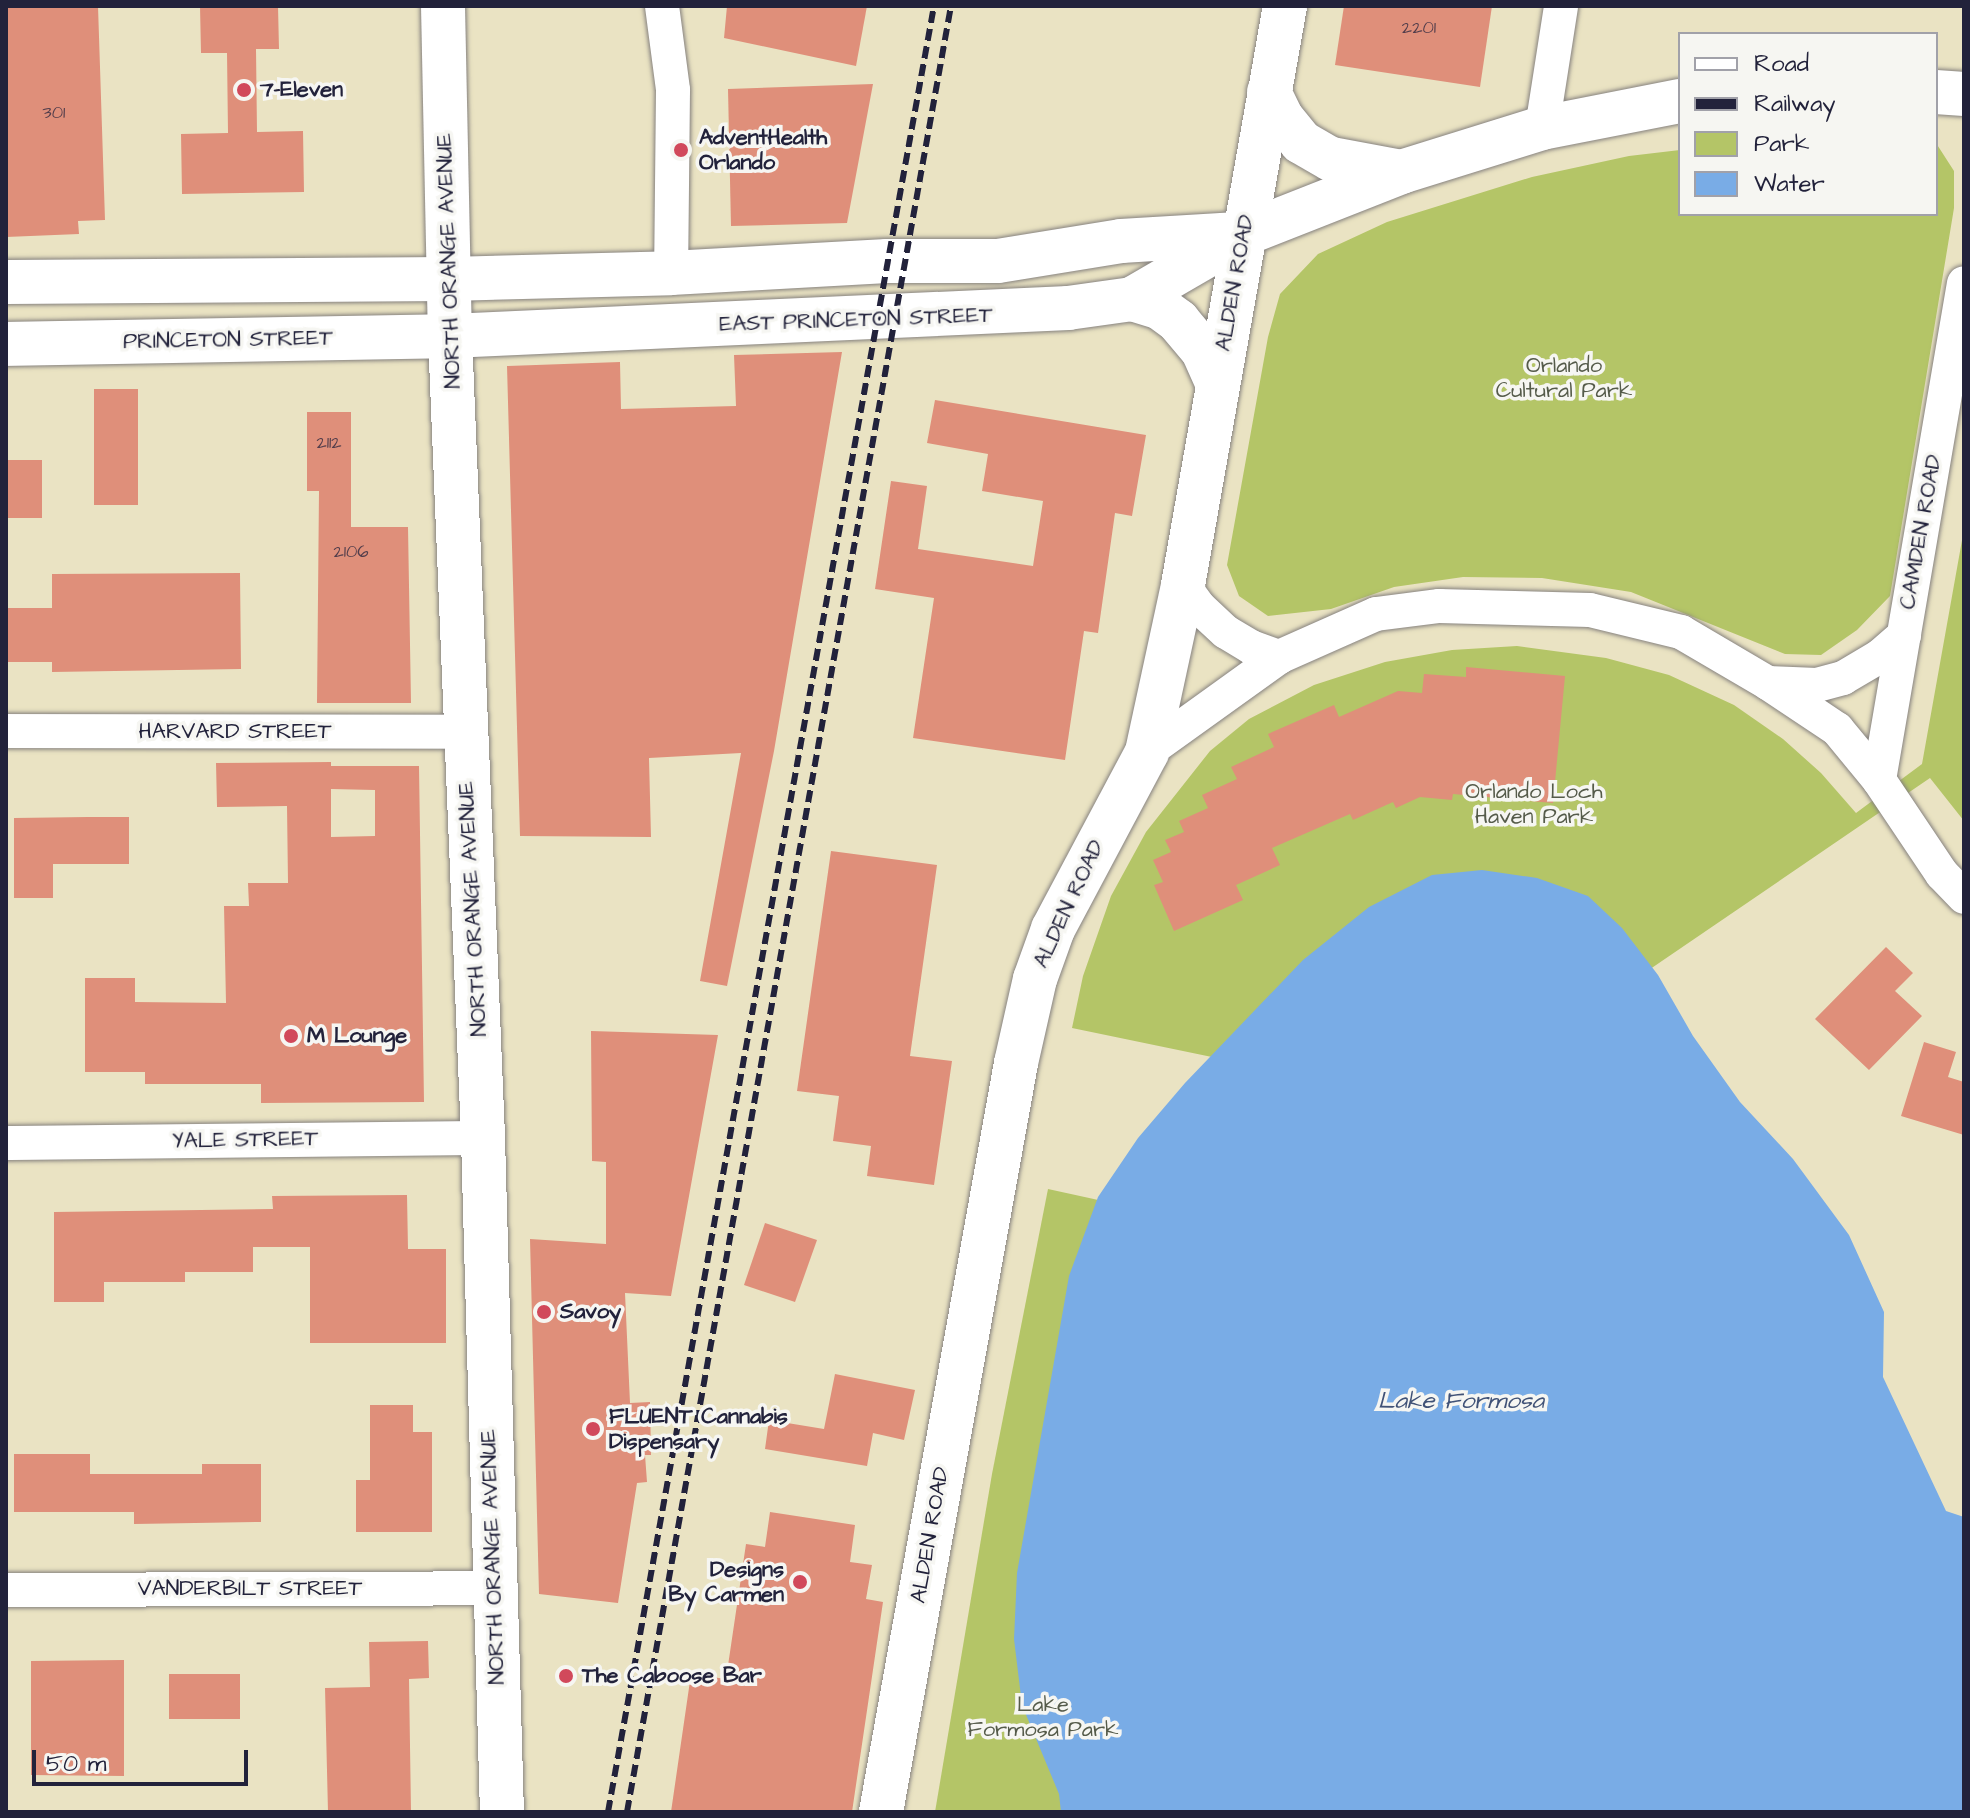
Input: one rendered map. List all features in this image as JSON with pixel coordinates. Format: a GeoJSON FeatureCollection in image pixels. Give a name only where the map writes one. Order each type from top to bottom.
{"type":"FeatureCollection","features":[{"type":"Feature","properties":{"kind":"main road","name":"NORTH ORANGE AVENUE"},"geometry":{"type":"LineString","coordinates":[[443,6],[450,336],[483,1138],[493,1588],[502,1812]]}},
{"type":"Feature","properties":{"kind":"main road","name":"ALDEN ROAD"},"geometry":{"type":"LineString","coordinates":[[881,1812],[1016,1063],[1035,979],[1053,929],[1083,867],[1147,752],[1183,585],[1285,6]]}},
{"type":"Feature","properties":{"kind":"main road"},"geometry":{"type":"LineString","coordinates":[[1269,92],[1281,117],[1301,142],[1331,159],[1401,172]]}},
{"type":"Feature","properties":{"kind":"main road"},"geometry":{"type":"LineString","coordinates":[[1938,92],[1964,94]]}},
{"type":"Feature","properties":{"kind":"main road","name":"EAST PRINCETON STREET"},"geometry":{"type":"LineString","coordinates":[[450,336],[1013,313],[1132,299],[1244,234],[1401,172],[1542,128],[1678,101]]}},
{"type":"Feature","properties":{"kind":"main road","name":"EAST PRINCETON STREET"},"geometry":{"type":"LineString","coordinates":[[449,279],[671,273],[887,261],[998,261],[1121,241],[1244,234]]}},
{"type":"Feature","properties":{"kind":"main road"},"geometry":{"type":"LineString","coordinates":[[6,282],[449,279]]}},
{"type":"Feature","properties":{"kind":"main road"},"geometry":{"type":"LineString","coordinates":[[6,295],[55,281]]}},
{"type":"Feature","properties":{"kind":"main road"},"geometry":{"type":"LineString","coordinates":[[1132,299],[1159,307],[1178,321],[1203,351],[1218,385]]}},
{"type":"Feature","properties":{"kind":"main road","name":"PRINCETON STREET"},"geometry":{"type":"LineString","coordinates":[[6,344],[450,336]]}},
{"type":"Feature","properties":{"kind":"street"},"geometry":{"type":"LineString","coordinates":[[662,6],[673,90],[671,273]]}},
{"type":"Feature","properties":{"kind":"street"},"geometry":{"type":"LineString","coordinates":[[1542,128],[1561,6]]}},
{"type":"Feature","properties":{"kind":"street","name":"CAMDEN ROAD"},"geometry":{"type":"LineString","coordinates":[[1879,780],[1964,283]]}},
{"type":"Feature","properties":{"kind":"street"},"geometry":{"type":"LineString","coordinates":[[1183,585],[1200,608],[1226,632],[1251,647],[1279,657]]}},
{"type":"Feature","properties":{"kind":"street"},"geometry":{"type":"LineString","coordinates":[[1147,752],[1279,657],[1376,614],[1439,606],[1504,605],[1590,610],[1681,632],[1768,683],[1837,729],[1879,780],[1942,874],[1964,897]]}},
{"type":"Feature","properties":{"kind":"street"},"geometry":{"type":"LineString","coordinates":[[1768,683],[1817,685],[1843,678],[1880,656],[1904,635]]}},
{"type":"Feature","properties":{"kind":"street","name":"HARVARD STREET"},"geometry":{"type":"LineString","coordinates":[[6,731],[465,732]]}},
{"type":"Feature","properties":{"kind":"street","name":"YALE STREET"},"geometry":{"type":"LineString","coordinates":[[6,1143],[483,1138]]}},
{"type":"Feature","properties":{"kind":"street","name":"VANDERBILT STREET"},"geometry":{"type":"LineString","coordinates":[[6,1590],[493,1588]]}},
{"type":"Feature","properties":{"kind":"green space","name":"Orlando Cultural Park"},"geometry":{"type":"Polygon","coordinates":[[[1938,146],[1954,171],[1954,208],[1890,596],[1857,630],[1821,655],[1785,654],[1631,592],[1542,578],[1463,577],[1394,587],[1331,609],[1268,616],[1239,596],[1227,565],[1268,337],[1280,294],[1318,254],[1387,222],[1532,177],[1629,156],[1678,150],[1678,216],[1938,216],[1938,146]]]}},
{"type":"Feature","properties":{"kind":"green space","name":"Orlando Loch Haven Park"},"geometry":{"type":"Polygon","coordinates":[[[1964,529],[1964,821],[1930,778],[1615,993],[1265,1068],[1072,1028],[1083,976],[1111,896],[1146,832],[1210,751],[1249,719],[1314,685],[1385,662],[1452,650],[1517,646],[1606,658],[1669,675],[1734,705],[1783,739],[1821,773],[1856,813],[1922,764],[1964,529]]]}},
{"type":"Feature","properties":{"kind":"green space","name":"Lake Formosa Park"},"geometry":{"type":"Polygon","coordinates":[[[1048,1189],[1176,1217],[1158,1812],[935,1812],[992,1474],[1048,1189]]]}},
{"type":"Feature","properties":{"kind":"water","name":"Lake Formosa"},"geometry":{"type":"Polygon","coordinates":[[[1482,870],[1537,878],[1588,896],[1622,928],[1658,975],[1693,1036],[1740,1102],[1793,1159],[1849,1235],[1884,1312],[1883,1377],[1946,1511],[1964,1517],[1964,1812],[1061,1812],[1059,1794],[1022,1705],[1014,1639],[1017,1573],[1069,1276],[1098,1197],[1138,1138],[1185,1083],[1303,960],[1369,907],[1432,875],[1482,870]]]}},
{"type":"Feature","properties":{"kind":"building"},"geometry":{"type":"Polygon","coordinates":[[[6,6],[98,6],[105,220],[78,221],[79,234],[6,237],[6,6]]]}},
{"type":"Feature","properties":{"kind":"building"},"geometry":{"type":"Polygon","coordinates":[[[200,6],[278,6],[279,49],[256,49],[257,132],[303,131],[304,192],[182,194],[181,134],[228,133],[227,53],[201,53],[200,6]]]}},
{"type":"Feature","properties":{"kind":"building"},"geometry":{"type":"Polygon","coordinates":[[[727,6],[867,6],[856,66],[724,38],[727,6]]]}},
{"type":"Feature","properties":{"kind":"building"},"geometry":{"type":"Polygon","coordinates":[[[1344,6],[1492,6],[1480,87],[1335,65],[1344,6]]]}},
{"type":"Feature","properties":{"kind":"building"},"geometry":{"type":"Polygon","coordinates":[[[873,84],[847,223],[731,226],[728,89],[873,84]]]}},
{"type":"Feature","properties":{"kind":"building"},"geometry":{"type":"Polygon","coordinates":[[[842,352],[774,751],[727,986],[700,981],[741,753],[649,758],[651,837],[520,836],[507,366],[620,362],[621,409],[736,406],[734,355],[842,352]]]}},
{"type":"Feature","properties":{"kind":"building"},"geometry":{"type":"Polygon","coordinates":[[[94,389],[138,389],[138,505],[94,505],[94,389]]]}},
{"type":"Feature","properties":{"kind":"building"},"geometry":{"type":"Polygon","coordinates":[[[935,400],[1146,435],[1132,516],[1115,513],[1098,633],[1084,631],[1065,760],[913,738],[934,598],[875,589],[891,481],[927,486],[918,549],[1033,566],[1043,501],[982,491],[988,454],[927,443],[935,400]]]}},
{"type":"Feature","properties":{"kind":"building"},"geometry":{"type":"Polygon","coordinates":[[[307,412],[351,412],[351,527],[408,527],[411,703],[317,703],[319,491],[307,491],[307,412]]]}},
{"type":"Feature","properties":{"kind":"building"},"geometry":{"type":"Polygon","coordinates":[[[6,460],[42,460],[42,518],[6,518],[6,460]]]}},
{"type":"Feature","properties":{"kind":"building"},"geometry":{"type":"Polygon","coordinates":[[[240,573],[241,669],[52,672],[52,662],[6,662],[6,608],[52,608],[52,574],[240,573]]]}},
{"type":"Feature","properties":{"kind":"building"},"geometry":{"type":"Polygon","coordinates":[[[1466,667],[1565,676],[1553,803],[1453,794],[1452,800],[1420,797],[1396,808],[1393,802],[1353,820],[1350,814],[1272,848],[1280,865],[1236,885],[1243,900],[1174,931],[1154,885],[1163,882],[1153,860],[1171,852],[1165,840],[1184,832],[1179,821],[1208,808],[1202,795],[1237,779],[1231,767],[1274,747],[1268,734],[1334,705],[1339,717],[1398,691],[1422,693],[1424,674],[1466,677],[1466,667]]]}},
{"type":"Feature","properties":{"kind":"building"},"geometry":{"type":"Polygon","coordinates":[[[331,762],[331,766],[419,766],[424,1102],[261,1103],[261,1084],[145,1084],[145,1072],[85,1072],[85,978],[135,978],[135,1002],[226,1003],[224,906],[249,906],[248,883],[288,883],[287,806],[217,807],[216,763],[331,762]],[[331,789],[331,837],[375,836],[375,790],[331,789]]]}},
{"type":"Feature","properties":{"kind":"building"},"geometry":{"type":"Polygon","coordinates":[[[129,817],[129,864],[53,864],[53,898],[14,898],[14,818],[129,817]]]}},
{"type":"Feature","properties":{"kind":"building"},"geometry":{"type":"Polygon","coordinates":[[[831,851],[937,865],[910,1056],[952,1061],[934,1185],[867,1176],[871,1146],[833,1141],[839,1096],[797,1091],[831,851]]]}},
{"type":"Feature","properties":{"kind":"building"},"geometry":{"type":"Polygon","coordinates":[[[1886,947],[1913,973],[1895,991],[1922,1016],[1869,1070],[1815,1019],[1886,947]]]}},
{"type":"Feature","properties":{"kind":"building"},"geometry":{"type":"Polygon","coordinates":[[[591,1031],[718,1035],[671,1296],[625,1293],[630,1403],[650,1402],[651,1455],[645,1455],[647,1482],[637,1483],[618,1603],[539,1594],[530,1239],[606,1244],[606,1162],[592,1161],[591,1031]]]}},
{"type":"Feature","properties":{"kind":"building"},"geometry":{"type":"Polygon","coordinates":[[[1924,1042],[1956,1052],[1948,1077],[1964,1082],[1964,1135],[1901,1116],[1924,1042]]]}},
{"type":"Feature","properties":{"kind":"building"},"geometry":{"type":"Polygon","coordinates":[[[407,1195],[408,1249],[446,1249],[446,1343],[310,1343],[310,1247],[253,1247],[253,1272],[185,1272],[185,1282],[104,1282],[104,1302],[54,1302],[54,1212],[273,1209],[272,1196],[407,1195]]]}},
{"type":"Feature","properties":{"kind":"building"},"geometry":{"type":"Polygon","coordinates":[[[765,1223],[817,1240],[795,1302],[744,1285],[765,1223]]]}},
{"type":"Feature","properties":{"kind":"building"},"geometry":{"type":"Polygon","coordinates":[[[835,1374],[915,1390],[904,1440],[873,1433],[867,1466],[765,1449],[769,1420],[824,1429],[835,1374]]]}},
{"type":"Feature","properties":{"kind":"building"},"geometry":{"type":"Polygon","coordinates":[[[370,1405],[413,1405],[413,1432],[432,1432],[432,1532],[356,1532],[356,1480],[370,1480],[370,1405]]]}},
{"type":"Feature","properties":{"kind":"building"},"geometry":{"type":"Polygon","coordinates":[[[14,1454],[90,1454],[90,1474],[202,1474],[202,1464],[261,1464],[261,1522],[134,1524],[134,1512],[14,1512],[14,1454]]]}},
{"type":"Feature","properties":{"kind":"building"},"geometry":{"type":"Polygon","coordinates":[[[770,1512],[855,1525],[850,1562],[872,1565],[866,1599],[883,1602],[852,1812],[671,1812],[691,1674],[726,1679],[746,1544],[765,1547],[770,1512]]]}},
{"type":"Feature","properties":{"kind":"building"},"geometry":{"type":"Polygon","coordinates":[[[428,1641],[429,1678],[409,1679],[411,1812],[328,1812],[325,1688],[370,1687],[369,1642],[428,1641]]]}},
{"type":"Feature","properties":{"kind":"building"},"geometry":{"type":"Polygon","coordinates":[[[124,1660],[124,1776],[31,1775],[31,1661],[124,1660]]]}},
{"type":"Feature","properties":{"kind":"building"},"geometry":{"type":"Polygon","coordinates":[[[169,1674],[240,1674],[240,1719],[169,1719],[169,1674]]]}},
{"type":"Feature","properties":{"kind":"railway"},"geometry":{"type":"LineString","coordinates":[[608,1812],[934,6]]}},
{"type":"Feature","properties":{"kind":"railway"},"geometry":{"type":"LineString","coordinates":[[627,1812],[951,6]]}},
{"type":"Feature","properties":{"kind":"place","name":"7-Eleven"},"geometry":{"type":"Point","coordinates":[244,90]}},
{"type":"Feature","properties":{"kind":"place","name":"AdventHealth Orlando"},"geometry":{"type":"Point","coordinates":[681,150]}},
{"type":"Feature","properties":{"kind":"place","name":"M Lounge"},"geometry":{"type":"Point","coordinates":[291,1036]}},
{"type":"Feature","properties":{"kind":"place","name":"Savoy"},"geometry":{"type":"Point","coordinates":[544,1312]}},
{"type":"Feature","properties":{"kind":"place","name":"FLUENT Cannabis Dispensary"},"geometry":{"type":"Point","coordinates":[593,1429]}},
{"type":"Feature","properties":{"kind":"place","name":"Designs By Carmen"},"geometry":{"type":"Point","coordinates":[800,1582]}},
{"type":"Feature","properties":{"kind":"place","name":"The Caboose Bar"},"geometry":{"type":"Point","coordinates":[566,1676]}}]}
